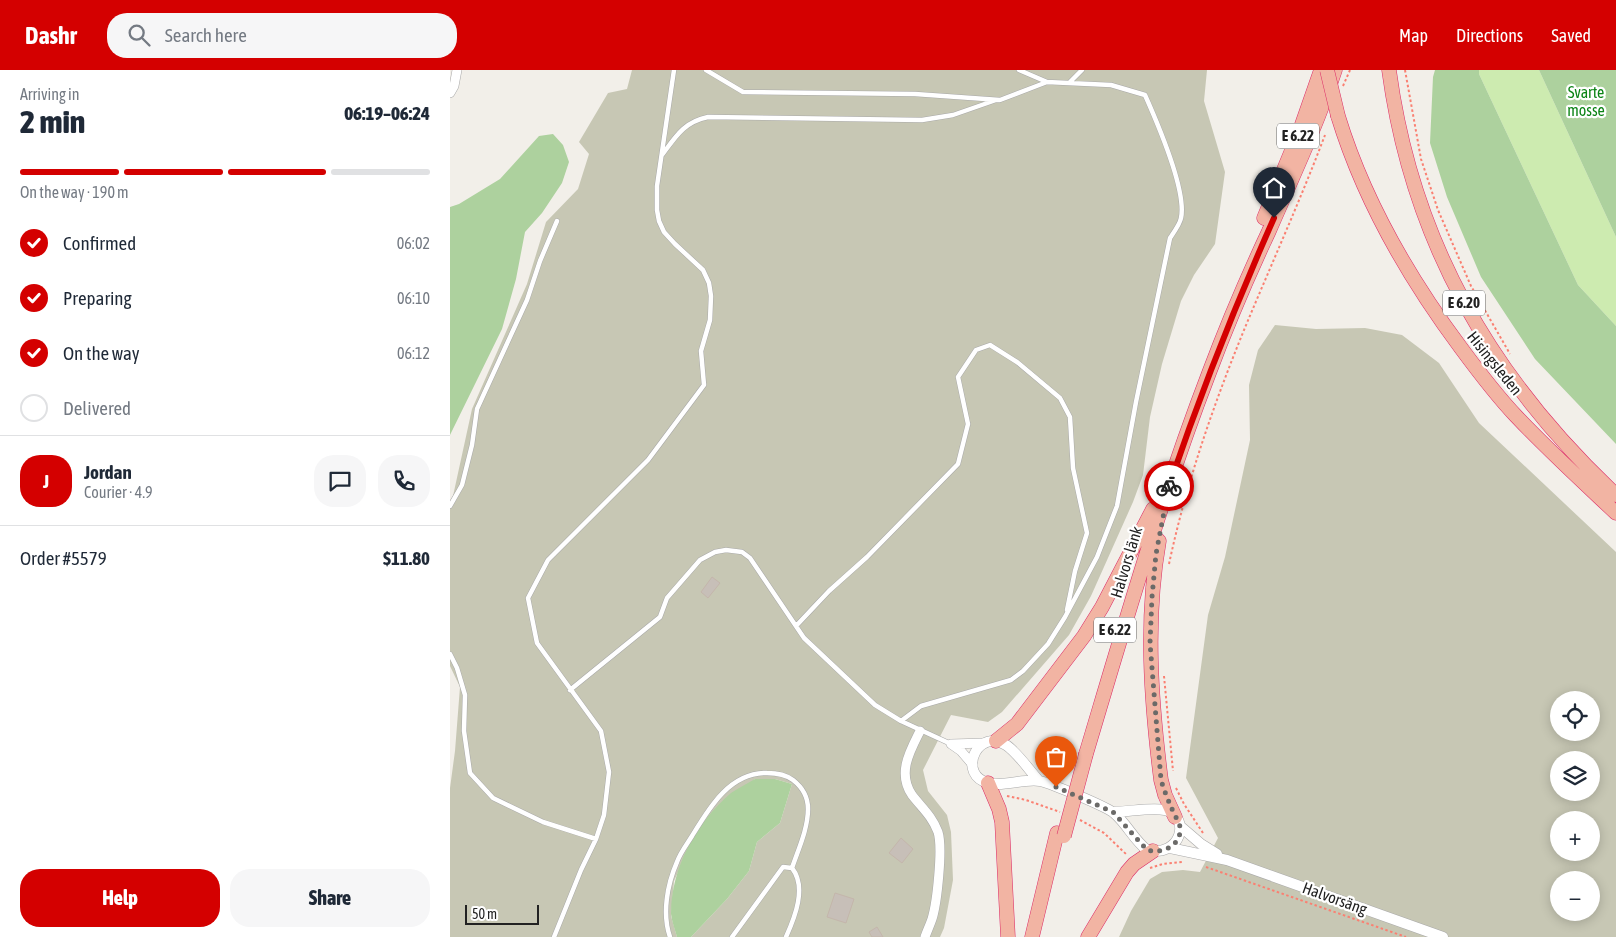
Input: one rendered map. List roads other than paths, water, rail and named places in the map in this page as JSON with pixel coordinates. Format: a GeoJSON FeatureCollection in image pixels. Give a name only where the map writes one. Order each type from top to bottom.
{"type":"FeatureCollection","features":[{"type":"Feature","properties":{"kind":"highway","name":"Halvors länk"},"geometry":{"type":"LineString","coordinates":[[1032,937],[1153,509],[1200,374],[1295,142],[1321,70]]}},
{"type":"Feature","properties":{"kind":"highway","name":"Hisingsleden"},"geometry":{"type":"LineString","coordinates":[[1327,70],[1347,145],[1369,200],[1397,253],[1432,310],[1514,415],[1616,513]]}},
{"type":"Feature","properties":{"kind":"highway","name":"Halvors länk"},"geometry":{"type":"LineString","coordinates":[[1083,753],[1208,375],[1239,298],[1326,98],[1335,70]]}},
{"type":"Feature","properties":{"kind":"highway","name":"Hisingsleden"},"geometry":{"type":"LineString","coordinates":[[1389,70],[1395,109],[1417,195],[1448,272],[1473,319],[1497,357],[1541,416],[1616,495]]}},
{"type":"Feature","properties":{"kind":"highway","name":"E 6.22"},"geometry":{"type":"LineString","coordinates":[[1167,495],[1156,554],[1150,643],[1161,780],[1177,821]]}},
{"type":"Feature","properties":{"kind":"highway","name":"E 6.22"},"geometry":{"type":"LineString","coordinates":[[990,742],[1017,724],[1084,636],[1102,607],[1153,509]]}},
{"type":"Feature","properties":{"kind":"highway"},"geometry":{"type":"LineString","coordinates":[[988,783],[1000,809],[1003,829],[1008,937]]}},
{"type":"Feature","properties":{"kind":"highway","name":"Halvors länk"},"geometry":{"type":"LineString","coordinates":[[1040,937],[1061,834]]}},
{"type":"Feature","properties":{"kind":"highway"},"geometry":{"type":"LineString","coordinates":[[1088,937],[1153,852]]}},
{"type":"Feature","properties":{"kind":"street"},"geometry":{"type":"LineString","coordinates":[[450,93],[454,86],[457,70]]}},
{"type":"Feature","properties":{"kind":"street"},"geometry":{"type":"LineString","coordinates":[[920,731],[907,761],[904,776],[912,794],[932,818],[939,834],[940,846],[940,866],[932,918],[925,937]]}},
{"type":"Feature","properties":{"kind":"street"},"geometry":{"type":"LineString","coordinates":[[951,744],[990,742]]}},
{"type":"Feature","properties":{"kind":"street","name":"Halvorsäng"},"geometry":{"type":"LineString","coordinates":[[990,742],[1010,748],[1039,781]]}},
{"type":"Feature","properties":{"kind":"street","name":"E 6.22"},"geometry":{"type":"LineString","coordinates":[[973,765],[975,752],[990,742]]}},
{"type":"Feature","properties":{"kind":"street"},"geometry":{"type":"LineString","coordinates":[[951,744],[961,751],[973,765],[980,779],[988,783]]}},
{"type":"Feature","properties":{"kind":"street","name":"Halvorsäng"},"geometry":{"type":"LineString","coordinates":[[988,783],[1039,781],[1113,812],[1147,850],[1153,852],[1170,848],[1199,848],[1227,860],[1443,937]]}},
{"type":"Feature","properties":{"kind":"street","name":"Halvorsäng"},"geometry":{"type":"LineString","coordinates":[[1113,812],[1164,810],[1177,821],[1199,848]]}},
{"type":"Feature","properties":{"kind":"street"},"geometry":{"type":"LineString","coordinates":[[1170,848],[1177,841],[1177,821]]}},
{"type":"Feature","properties":{"kind":"lane"},"geometry":{"type":"LineString","coordinates":[[554,937],[581,870],[596,839],[604,815],[609,772],[601,731],[537,643],[528,598],[548,560],[648,460],[704,385],[701,351],[710,320],[711,296],[709,283],[703,270],[664,232],[657,210],[657,186],[674,70]]}},
{"type":"Feature","properties":{"kind":"lane"},"geometry":{"type":"LineString","coordinates":[[706,70],[743,92],[915,94],[1000,100],[1048,82],[1111,85],[1146,95],[1163,138],[1181,193],[1181,218],[1170,238],[1136,402],[1117,506],[1097,557],[1065,617],[1048,644],[1012,680],[921,706],[900,721]]}},
{"type":"Feature","properties":{"kind":"lane"},"geometry":{"type":"LineString","coordinates":[[1019,70],[1048,82]]}},
{"type":"Feature","properties":{"kind":"lane"},"geometry":{"type":"LineString","coordinates":[[1070,82],[1082,70]]}},
{"type":"Feature","properties":{"kind":"lane"},"geometry":{"type":"LineString","coordinates":[[662,156],[684,127],[695,120],[708,117],[922,120],[954,115],[996,100]]}},
{"type":"Feature","properties":{"kind":"lane"},"geometry":{"type":"LineString","coordinates":[[450,506],[462,485],[472,446],[477,409],[527,300],[540,260],[557,221]]}},
{"type":"Feature","properties":{"kind":"lane"},"geometry":{"type":"LineString","coordinates":[[796,626],[958,464],[968,424],[958,377],[976,350],[990,345],[1017,362],[1060,398],[1070,416],[1073,468],[1087,533],[1075,571],[1065,617]]}},
{"type":"Feature","properties":{"kind":"lane"},"geometry":{"type":"LineString","coordinates":[[570,690],[660,617],[667,598],[700,560],[715,552],[726,550],[742,552],[750,558],[804,638],[875,705],[900,721],[951,744]]}},
{"type":"Feature","properties":{"kind":"lane"},"geometry":{"type":"LineString","coordinates":[[450,654],[457,668],[464,696],[464,731],[470,773],[493,798],[543,822],[596,839]]}},
{"type":"Feature","properties":{"kind":"lane"},"geometry":{"type":"LineString","coordinates":[[670,937],[666,905],[677,861],[707,810],[726,788],[746,776],[760,773],[779,774],[788,777],[802,790],[807,798],[806,822],[792,868]]}},
{"type":"Feature","properties":{"kind":"lane"},"geometry":{"type":"LineString","coordinates":[[732,937],[783,867],[792,868],[797,875],[799,896],[794,921],[786,937]]}},
{"type":"Feature","properties":{"kind":"park label","name":"Svarte mosse"},"geometry":{"type":"Point","coordinates":[1586,101]}}]}
